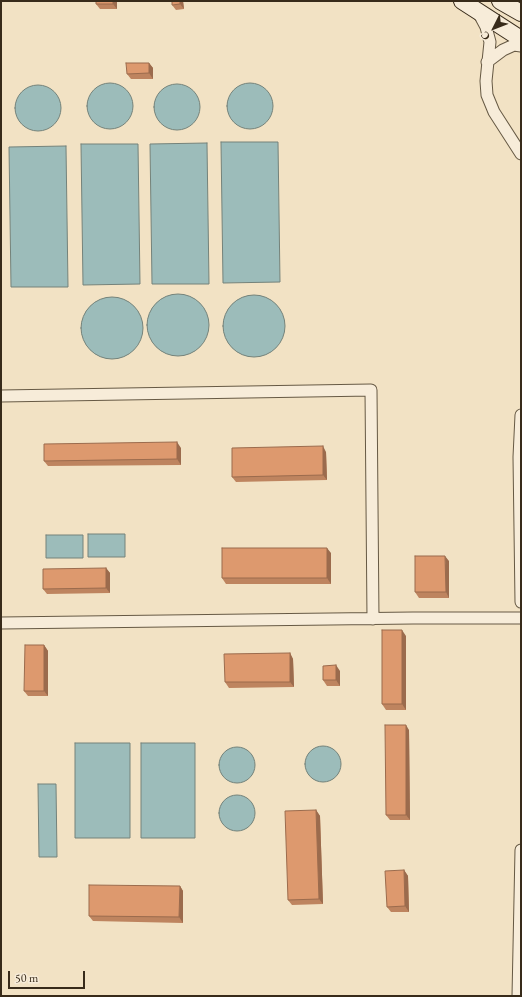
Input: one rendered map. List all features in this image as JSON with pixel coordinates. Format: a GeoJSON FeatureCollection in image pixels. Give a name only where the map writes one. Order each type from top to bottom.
{"type":"FeatureCollection","features":[{"type":"Feature","properties":{"kind":"street"},"geometry":{"type":"LineString","coordinates":[[462,1],[521,39]]}},
{"type":"Feature","properties":{"kind":"street"},"geometry":{"type":"LineString","coordinates":[[500,1],[521,13]]}},
{"type":"Feature","properties":{"kind":"street"},"geometry":{"type":"LineString","coordinates":[[478,11],[486,27],[490,42],[487,95],[494,112],[521,154]]}},
{"type":"Feature","properties":{"kind":"street"},"geometry":{"type":"LineString","coordinates":[[488,62],[503,50],[514,45],[521,46]]}},
{"type":"Feature","properties":{"kind":"street"},"geometry":{"type":"LineString","coordinates":[[1,396],[371,390],[373,619]]}},
{"type":"Feature","properties":{"kind":"street"},"geometry":{"type":"LineString","coordinates":[[521,415],[518,457],[521,602]]}},
{"type":"Feature","properties":{"kind":"street"},"geometry":{"type":"LineString","coordinates":[[1,623],[521,618]]}},
{"type":"Feature","properties":{"kind":"street"},"geometry":{"type":"LineString","coordinates":[[519,990],[521,850]]}},
{"type":"Feature","properties":{"kind":"water"},"geometry":{"type":"Polygon","coordinates":[[[115,83],[119,84],[129,93],[132,97],[132,115],[123,125],[115,129],[105,129],[97,125],[88,115],[87,101],[91,93],[101,84],[115,83]]]}},
{"type":"Feature","properties":{"kind":"water"},"geometry":{"type":"Polygon","coordinates":[[[255,83],[267,89],[272,97],[272,115],[267,123],[259,128],[245,129],[233,123],[228,115],[227,101],[233,89],[241,84],[255,83]]]}},
{"type":"Feature","properties":{"kind":"water"},"geometry":{"type":"Polygon","coordinates":[[[182,84],[194,90],[199,98],[199,116],[194,124],[186,129],[172,130],[160,124],[155,116],[154,102],[160,90],[168,85],[182,84]]]}},
{"type":"Feature","properties":{"kind":"water"},"geometry":{"type":"Polygon","coordinates":[[[43,85],[47,86],[57,95],[60,99],[60,117],[51,127],[43,131],[33,131],[25,127],[16,117],[15,103],[19,95],[29,86],[43,85]]]}},
{"type":"Feature","properties":{"kind":"water"},"geometry":{"type":"Polygon","coordinates":[[[221,142],[278,142],[280,282],[223,283],[221,142]]]}},
{"type":"Feature","properties":{"kind":"water"},"geometry":{"type":"Polygon","coordinates":[[[207,143],[209,284],[152,284],[150,144],[207,143]]]}},
{"type":"Feature","properties":{"kind":"water"},"geometry":{"type":"Polygon","coordinates":[[[81,144],[138,144],[140,284],[83,285],[81,144]]]}},
{"type":"Feature","properties":{"kind":"water"},"geometry":{"type":"Polygon","coordinates":[[[66,146],[68,287],[11,287],[9,147],[66,146]]]}},
{"type":"Feature","properties":{"kind":"water"},"geometry":{"type":"Polygon","coordinates":[[[178,294],[195,299],[200,303],[204,308],[209,325],[204,342],[200,347],[195,351],[178,356],[161,351],[156,347],[152,342],[147,325],[152,308],[156,303],[161,299],[178,294]]]}},
{"type":"Feature","properties":{"kind":"water"},"geometry":{"type":"Polygon","coordinates":[[[254,295],[271,300],[276,304],[280,309],[285,326],[280,343],[276,348],[271,352],[254,357],[237,352],[232,348],[228,343],[223,326],[228,309],[232,304],[237,300],[254,295]]]}},
{"type":"Feature","properties":{"kind":"water"},"geometry":{"type":"Polygon","coordinates":[[[112,297],[129,302],[134,306],[138,311],[143,328],[138,345],[134,350],[129,354],[112,359],[95,354],[90,350],[86,345],[81,328],[86,311],[90,306],[95,302],[112,297]]]}},
{"type":"Feature","properties":{"kind":"water"},"geometry":{"type":"Polygon","coordinates":[[[88,534],[125,534],[125,557],[88,557],[88,534]]]}},
{"type":"Feature","properties":{"kind":"water"},"geometry":{"type":"Polygon","coordinates":[[[46,535],[83,535],[83,558],[46,558],[46,535]]]}},
{"type":"Feature","properties":{"kind":"water"},"geometry":{"type":"Polygon","coordinates":[[[75,743],[130,743],[130,838],[75,838],[75,743]]]}},
{"type":"Feature","properties":{"kind":"water"},"geometry":{"type":"Polygon","coordinates":[[[141,743],[195,743],[195,838],[141,838],[141,743]]]}},
{"type":"Feature","properties":{"kind":"water"},"geometry":{"type":"Polygon","coordinates":[[[327,746],[336,751],[340,757],[340,771],[336,777],[327,782],[319,782],[310,777],[306,771],[305,760],[310,751],[316,747],[327,746]]]}},
{"type":"Feature","properties":{"kind":"water"},"geometry":{"type":"Polygon","coordinates":[[[241,747],[250,752],[254,758],[254,772],[250,778],[241,783],[233,783],[224,778],[220,772],[219,761],[224,752],[230,748],[241,747]]]}},
{"type":"Feature","properties":{"kind":"water"},"geometry":{"type":"Polygon","coordinates":[[[38,784],[56,784],[57,857],[39,857],[38,784]]]}},
{"type":"Feature","properties":{"kind":"water"},"geometry":{"type":"Polygon","coordinates":[[[241,795],[250,800],[254,806],[254,820],[250,826],[241,831],[233,831],[224,826],[220,820],[219,809],[224,800],[230,796],[241,795]]]}},
{"type":"Feature","properties":{"kind":"building"},"geometry":{"type":"Polygon","coordinates":[[[96,1],[113,1],[113,4],[96,4],[96,1]]]}},
{"type":"Feature","properties":{"kind":"building"},"geometry":{"type":"Polygon","coordinates":[[[172,1],[180,1],[180,4],[172,5],[172,1]]]}},
{"type":"Feature","properties":{"kind":"building"},"geometry":{"type":"Polygon","coordinates":[[[126,63],[149,63],[149,73],[127,74],[126,63]]]}},
{"type":"Feature","properties":{"kind":"building"},"geometry":{"type":"Polygon","coordinates":[[[177,442],[177,459],[44,461],[44,444],[177,442]]]}},
{"type":"Feature","properties":{"kind":"building"},"geometry":{"type":"Polygon","coordinates":[[[323,446],[323,475],[232,477],[232,448],[323,446]]]}},
{"type":"Feature","properties":{"kind":"building"},"geometry":{"type":"Polygon","coordinates":[[[222,548],[327,548],[327,578],[222,578],[222,548]]]}},
{"type":"Feature","properties":{"kind":"building"},"geometry":{"type":"Polygon","coordinates":[[[415,556],[445,556],[446,592],[415,592],[415,556]]]}},
{"type":"Feature","properties":{"kind":"building"},"geometry":{"type":"Polygon","coordinates":[[[106,568],[106,588],[43,589],[43,569],[106,568]]]}},
{"type":"Feature","properties":{"kind":"building"},"geometry":{"type":"Polygon","coordinates":[[[382,630],[402,630],[402,704],[382,704],[382,630]]]}},
{"type":"Feature","properties":{"kind":"building"},"geometry":{"type":"Polygon","coordinates":[[[25,645],[44,645],[44,691],[24,691],[25,645]]]}},
{"type":"Feature","properties":{"kind":"building"},"geometry":{"type":"Polygon","coordinates":[[[290,653],[290,682],[225,682],[224,654],[290,653]]]}},
{"type":"Feature","properties":{"kind":"building"},"geometry":{"type":"Polygon","coordinates":[[[336,665],[336,680],[323,680],[323,666],[336,665]]]}},
{"type":"Feature","properties":{"kind":"building"},"geometry":{"type":"Polygon","coordinates":[[[385,725],[406,725],[406,815],[386,815],[385,725]]]}},
{"type":"Feature","properties":{"kind":"building"},"geometry":{"type":"Polygon","coordinates":[[[316,810],[319,899],[288,900],[285,811],[316,810]]]}},
{"type":"Feature","properties":{"kind":"building"},"geometry":{"type":"Polygon","coordinates":[[[404,870],[405,906],[387,907],[385,871],[404,870]]]}},
{"type":"Feature","properties":{"kind":"building"},"geometry":{"type":"Polygon","coordinates":[[[89,885],[180,886],[179,917],[89,916],[89,885]]]}}]}
